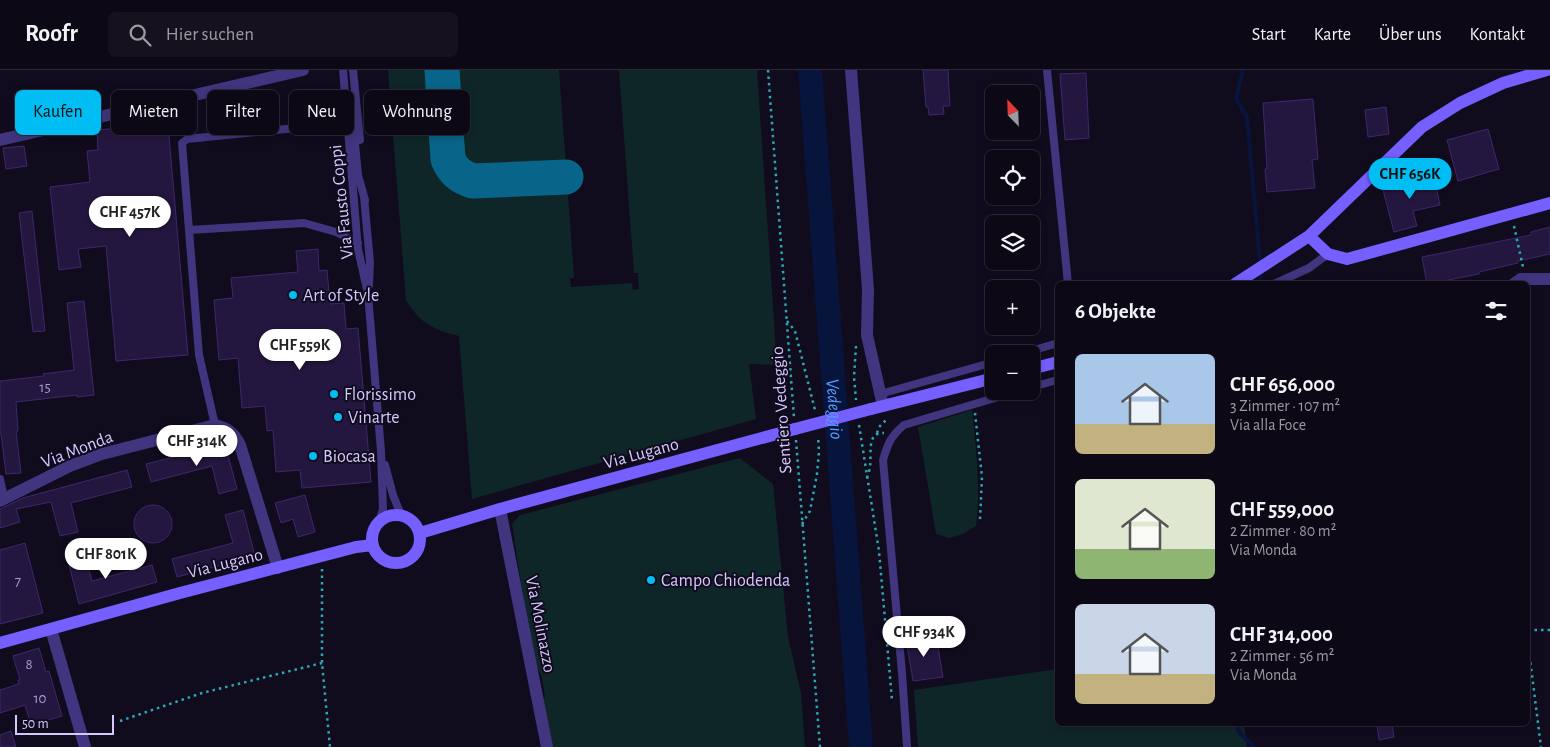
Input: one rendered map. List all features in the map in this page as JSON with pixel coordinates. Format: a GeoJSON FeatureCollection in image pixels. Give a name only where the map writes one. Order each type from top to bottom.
{"type":"FeatureCollection","features":[{"type":"Feature","properties":{"kind":"main road"},"geometry":{"type":"LineString","coordinates":[[1240,281],[1309,236],[1422,127],[1460,103],[1503,83],[1547,70]]}},
{"type":"Feature","properties":{"kind":"main road"},"geometry":{"type":"LineString","coordinates":[[1309,236],[1328,254],[1347,259],[1550,203]]}},
{"type":"Feature","properties":{"kind":"main road"},"geometry":{"type":"LineString","coordinates":[[1040,367],[1055,363]]}},
{"type":"Feature","properties":{"kind":"main road","name":"Via Lugano"},"geometry":{"type":"LineString","coordinates":[[420,533],[500,509],[795,430],[878,403],[985,380]]}},
{"type":"Feature","properties":{"kind":"main road"},"geometry":{"type":"LineString","coordinates":[[401,515],[413,521],[420,533],[421,542],[418,550],[406,561],[390,563],[376,553],[372,537],[374,529],[379,522],[386,517],[401,515]]}},
{"type":"Feature","properties":{"kind":"main road","name":"Via Lugano"},"geometry":{"type":"LineString","coordinates":[[0,643],[356,547],[373,545]]}},
{"type":"Feature","properties":{"kind":"street"},"geometry":{"type":"LineString","coordinates":[[0,140],[303,70]]}},
{"type":"Feature","properties":{"kind":"street"},"geometry":{"type":"LineString","coordinates":[[851,70],[868,290],[867,335],[878,403]]}},
{"type":"Feature","properties":{"kind":"street"},"geometry":{"type":"LineString","coordinates":[[1519,281],[1550,279]]}},
{"type":"Feature","properties":{"kind":"street"},"geometry":{"type":"LineString","coordinates":[[215,425],[225,427],[235,435],[278,568]]}},
{"type":"Feature","properties":{"kind":"street","name":"Via Monda"},"geometry":{"type":"LineString","coordinates":[[2,499],[70,466],[102,454],[215,425]]}},
{"type":"Feature","properties":{"kind":"street","name":"Via Molinazzo"},"geometry":{"type":"LineString","coordinates":[[500,509],[547,747]]}},
{"type":"Feature","properties":{"kind":"street"},"geometry":{"type":"LineString","coordinates":[[51,629],[85,747]]}},
{"type":"Feature","properties":{"kind":"lane","name":"Via Fausto Coppi"},"geometry":{"type":"LineString","coordinates":[[343,70],[345,90]]}},
{"type":"Feature","properties":{"kind":"lane"},"geometry":{"type":"LineString","coordinates":[[353,70],[370,262],[368,294]]}},
{"type":"Feature","properties":{"kind":"lane"},"geometry":{"type":"LineString","coordinates":[[1047,70],[1068,281]]}},
{"type":"Feature","properties":{"kind":"lane"},"geometry":{"type":"LineString","coordinates":[[215,425],[199,355],[181,147],[185,140],[289,129]]}},
{"type":"Feature","properties":{"kind":"lane"},"geometry":{"type":"LineString","coordinates":[[354,134],[358,175],[365,200]]}},
{"type":"Feature","properties":{"kind":"lane","name":"Via Fausto Coppi"},"geometry":{"type":"LineString","coordinates":[[349,135],[358,243],[368,294],[381,451],[383,509],[379,522]]}},
{"type":"Feature","properties":{"kind":"lane"},"geometry":{"type":"LineString","coordinates":[[189,230],[304,223],[336,232],[358,243]]}},
{"type":"Feature","properties":{"kind":"lane"},"geometry":{"type":"LineString","coordinates":[[1281,281],[1309,268],[1328,254]]}},
{"type":"Feature","properties":{"kind":"lane"},"geometry":{"type":"LineString","coordinates":[[1040,348],[1055,344]]}},
{"type":"Feature","properties":{"kind":"lane"},"geometry":{"type":"LineString","coordinates":[[878,403],[985,365]]}},
{"type":"Feature","properties":{"kind":"lane"},"geometry":{"type":"LineString","coordinates":[[1040,385],[1055,381]]}},
{"type":"Feature","properties":{"kind":"lane"},"geometry":{"type":"LineString","coordinates":[[907,747],[883,460],[886,447],[892,435],[904,425],[988,400]]}},
{"type":"Feature","properties":{"kind":"lane","name":"Via Fausto Coppi"},"geometry":{"type":"LineString","coordinates":[[381,451],[388,479],[401,515]]}},
{"type":"Feature","properties":{"kind":"lane"},"geometry":{"type":"LineString","coordinates":[[0,479],[2,499]]}},
{"type":"Feature","properties":{"kind":"path","name":"Sentiero Vedeggio"},"geometry":{"type":"LineString","coordinates":[[768,70],[820,747]]}},
{"type":"Feature","properties":{"kind":"path"},"geometry":{"type":"LineString","coordinates":[[1512,214],[1519,281]]}},
{"type":"Feature","properties":{"kind":"path"},"geometry":{"type":"LineString","coordinates":[[856,342],[854,377],[857,405]]}},
{"type":"Feature","properties":{"kind":"path"},"geometry":{"type":"LineString","coordinates":[[975,404],[982,477],[980,520]]}},
{"type":"Feature","properties":{"kind":"path"},"geometry":{"type":"LineString","coordinates":[[859,424],[879,551],[892,704]]}},
{"type":"Feature","properties":{"kind":"path"},"geometry":{"type":"LineString","coordinates":[[322,556],[322,663],[330,747]]}},
{"type":"Feature","properties":{"kind":"path"},"geometry":{"type":"LineString","coordinates":[[1530,630],[1550,630]]}},
{"type":"Feature","properties":{"kind":"path"},"geometry":{"type":"LineString","coordinates":[[1530,659],[1541,747]]}},
{"type":"Feature","properties":{"kind":"path"},"geometry":{"type":"LineString","coordinates":[[120,721],[202,693],[322,663]]}},
{"type":"Feature","properties":{"kind":"green space"},"geometry":{"type":"Polygon","coordinates":[[[388,70],[559,70],[574,278],[570,278],[571,287],[632,283],[633,290],[639,289],[638,273],[634,273],[619,70],[757,70],[777,365],[749,364],[756,419],[472,499],[459,336],[434,328],[422,320],[406,300],[393,135],[470,135],[470,90],[390,90],[388,70]]]}},
{"type":"Feature","properties":{"kind":"green space"},"geometry":{"type":"Polygon","coordinates":[[[972,410],[978,482],[976,526],[963,534],[949,538],[936,534],[918,427],[972,410]]]}},
{"type":"Feature","properties":{"kind":"green space","name":"Campo Chiodenda"},"geometry":{"type":"Polygon","coordinates":[[[740,458],[773,484],[788,637],[801,693],[805,747],[552,747],[543,699],[545,697],[542,677],[533,660],[512,524],[520,515],[740,458]]]}},
{"type":"Feature","properties":{"kind":"green space"},"geometry":{"type":"Polygon","coordinates":[[[1055,669],[1055,726],[1244,726],[1247,747],[918,747],[914,690],[1055,669]]]}},
{"type":"Feature","properties":{"kind":"building"},"geometry":{"type":"Polygon","coordinates":[[[923,70],[948,70],[950,106],[943,106],[944,114],[929,115],[928,107],[926,107],[923,70]]]}},
{"type":"Feature","properties":{"kind":"building"},"geometry":{"type":"Polygon","coordinates":[[[1086,73],[1089,138],[1065,140],[1060,74],[1086,73]]]}},
{"type":"Feature","properties":{"kind":"building"},"geometry":{"type":"Polygon","coordinates":[[[1313,99],[1318,159],[1312,160],[1315,188],[1267,192],[1263,103],[1313,99]]]}},
{"type":"Feature","properties":{"kind":"building"},"geometry":{"type":"Polygon","coordinates":[[[1386,107],[1389,134],[1368,137],[1365,110],[1386,107]]]}},
{"type":"Feature","properties":{"kind":"building"},"geometry":{"type":"Polygon","coordinates":[[[111,129],[111,135],[169,135],[188,355],[116,361],[106,246],[78,249],[81,267],[59,270],[50,187],[90,182],[87,151],[98,150],[97,135],[101,135],[101,130],[111,129]]]}},
{"type":"Feature","properties":{"kind":"building"},"geometry":{"type":"Polygon","coordinates":[[[1488,129],[1499,169],[1458,181],[1447,140],[1488,129]]]}},
{"type":"Feature","properties":{"kind":"building"},"geometry":{"type":"Polygon","coordinates":[[[24,146],[27,166],[6,169],[3,148],[24,146]]]}},
{"type":"Feature","properties":{"kind":"building"},"geometry":{"type":"Polygon","coordinates":[[[1433,173],[1440,205],[1413,211],[1417,226],[1394,232],[1382,186],[1433,173]]]}},
{"type":"Feature","properties":{"kind":"building"},"geometry":{"type":"Polygon","coordinates":[[[32,211],[45,331],[33,332],[19,213],[32,211]]]}},
{"type":"Feature","properties":{"kind":"building"},"geometry":{"type":"Polygon","coordinates":[[[1550,227],[1550,254],[1518,261],[1518,263],[1479,272],[1479,274],[1443,281],[1426,281],[1422,257],[1531,235],[1531,232],[1550,227]]]}},
{"type":"Feature","properties":{"kind":"building"},"geometry":{"type":"Polygon","coordinates":[[[318,249],[319,271],[327,270],[330,304],[344,303],[346,329],[358,328],[371,482],[302,488],[300,470],[276,472],[273,430],[267,431],[265,406],[242,408],[238,358],[219,360],[214,300],[233,298],[231,278],[298,272],[296,251],[318,249]]]}},
{"type":"Feature","properties":{"kind":"building"},"geometry":{"type":"Polygon","coordinates":[[[84,301],[94,395],[77,397],[77,395],[16,402],[18,431],[16,431],[21,473],[6,474],[0,434],[0,381],[44,376],[43,374],[74,370],[67,303],[84,301]]]}},
{"type":"Feature","properties":{"kind":"building"},"geometry":{"type":"Polygon","coordinates":[[[225,444],[237,489],[219,494],[212,466],[151,482],[146,464],[225,444]]]}},
{"type":"Feature","properties":{"kind":"building"},"geometry":{"type":"Polygon","coordinates":[[[127,470],[132,487],[71,503],[78,532],[60,536],[51,502],[16,509],[20,522],[0,528],[0,509],[23,498],[127,470]]]}},
{"type":"Feature","properties":{"kind":"building"},"geometry":{"type":"Polygon","coordinates":[[[305,495],[315,532],[298,537],[293,519],[281,523],[275,503],[305,495]]]}},
{"type":"Feature","properties":{"kind":"building"},"geometry":{"type":"Polygon","coordinates":[[[153,505],[166,511],[172,524],[166,537],[153,543],[140,537],[134,524],[140,511],[153,505]]]}},
{"type":"Feature","properties":{"kind":"building"},"geometry":{"type":"Polygon","coordinates":[[[243,510],[255,556],[177,577],[172,559],[233,543],[225,515],[243,510]]]}},
{"type":"Feature","properties":{"kind":"building"},"geometry":{"type":"Polygon","coordinates":[[[25,543],[43,613],[0,624],[0,550],[25,543]]]}},
{"type":"Feature","properties":{"kind":"building"},"geometry":{"type":"Polygon","coordinates":[[[84,552],[92,581],[152,565],[157,582],[79,604],[67,557],[84,552]]]}},
{"type":"Feature","properties":{"kind":"building"},"geometry":{"type":"Polygon","coordinates":[[[936,635],[943,677],[913,681],[906,639],[936,635]]]}},
{"type":"Feature","properties":{"kind":"building"},"geometry":{"type":"Polygon","coordinates":[[[39,648],[46,672],[49,671],[62,716],[31,725],[25,705],[0,713],[0,690],[19,684],[18,680],[20,680],[13,656],[39,648]]]}},
{"type":"Feature","properties":{"kind":"building"},"geometry":{"type":"Polygon","coordinates":[[[1377,726],[1392,726],[1394,737],[1379,740],[1377,726]]]}},
{"type":"Feature","properties":{"kind":"building"},"geometry":{"type":"Polygon","coordinates":[[[11,731],[16,747],[0,747],[0,735],[11,731]]]}},
{"type":"Feature","properties":{"kind":"waterway","name":"Vedeggio"},"geometry":{"type":"LineString","coordinates":[[810,70],[861,747]]}},
{"type":"Feature","properties":{"kind":"waterway"},"geometry":{"type":"LineString","coordinates":[[1243,70],[1236,99],[1247,117],[1260,263]]}},
{"type":"Feature","properties":{"kind":"waterway"},"geometry":{"type":"LineString","coordinates":[[1260,270],[1261,281]]}},
{"type":"Feature","properties":{"kind":"waterway"},"geometry":{"type":"LineString","coordinates":[[1238,726],[1239,732],[1254,747]]}},
{"type":"Feature","properties":{"kind":"taxiway"},"geometry":{"type":"LineString","coordinates":[[442,70],[448,159],[458,173],[464,178],[473,181],[566,177]]}},
{"type":"Feature","properties":{"kind":"place","name":"Art of Style"},"geometry":{"type":"Point","coordinates":[293,295]}},
{"type":"Feature","properties":{"kind":"place","name":"Florissimo"},"geometry":{"type":"Point","coordinates":[334,394]}},
{"type":"Feature","properties":{"kind":"place","name":"Vinarte"},"geometry":{"type":"Point","coordinates":[338,417]}},
{"type":"Feature","properties":{"kind":"place","name":"Biocasa"},"geometry":{"type":"Point","coordinates":[313,456]}},
{"type":"Feature","properties":{"kind":"place","name":"Campo Chiodenda"},"geometry":{"type":"Point","coordinates":[651,580]}}]}
